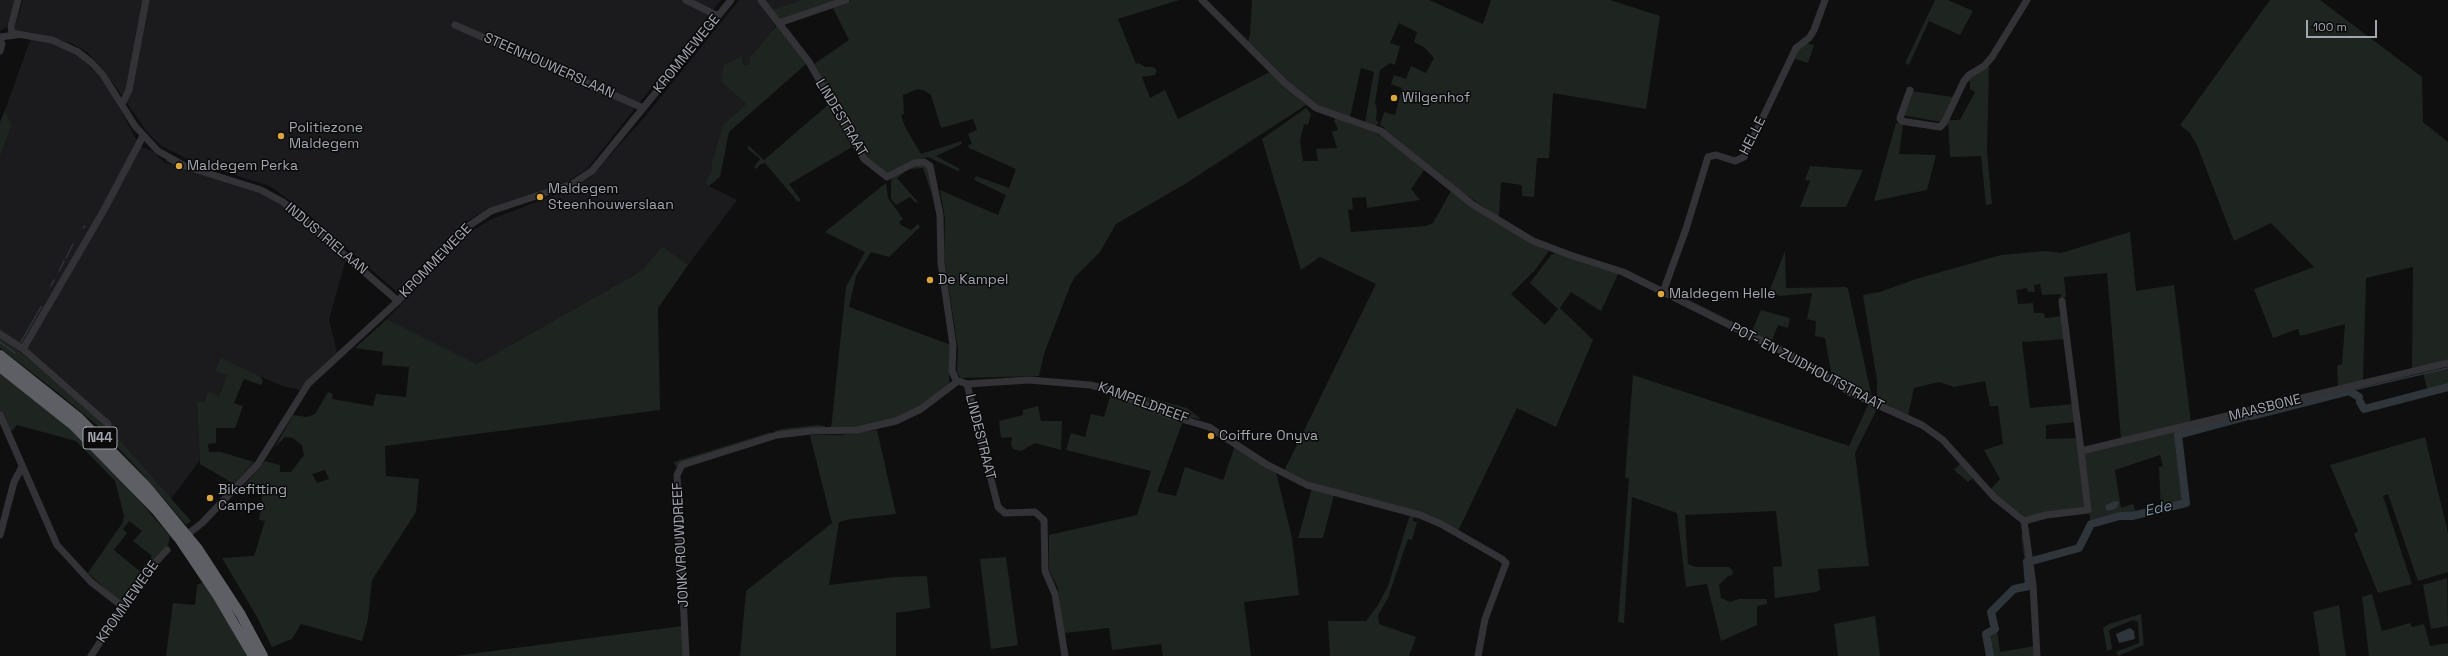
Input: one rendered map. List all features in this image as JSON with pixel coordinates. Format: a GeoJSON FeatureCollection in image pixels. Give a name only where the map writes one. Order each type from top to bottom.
{"type":"FeatureCollection","features":[{"type":"Feature","properties":{"kind":"highway","name":"N44"},"geometry":{"type":"LineString","coordinates":[[0,355],[55,397],[104,442],[146,486],[183,538],[253,656]]}},
{"type":"Feature","properties":{"kind":"highway","name":"N44"},"geometry":{"type":"LineString","coordinates":[[0,367],[59,412],[98,449],[183,538],[226,589],[263,656]]}},
{"type":"Feature","properties":{"kind":"street"},"geometry":{"type":"LineString","coordinates":[[0,51],[2,44],[0,38],[13,32],[18,0]]}},
{"type":"Feature","properties":{"kind":"street"},"geometry":{"type":"LineString","coordinates":[[122,104],[129,90],[146,0]]}},
{"type":"Feature","properties":{"kind":"street"},"geometry":{"type":"LineString","coordinates":[[686,0],[718,16]]}},
{"type":"Feature","properties":{"kind":"street","name":"KROMMEWEGE"},"geometry":{"type":"LineString","coordinates":[[183,538],[206,519],[258,464],[308,384],[398,301],[467,227],[478,218],[504,206],[572,184],[592,171],[731,0]]}},
{"type":"Feature","properties":{"kind":"street","name":"LINDESTRAAT"},"geometry":{"type":"LineString","coordinates":[[761,0],[809,62],[857,149],[869,164],[887,177],[914,163],[927,163],[931,168],[940,215],[941,263],[952,339],[952,371],[958,381],[967,384],[998,507],[1005,513],[1035,512],[1044,520],[1046,571],[1055,594],[1065,656]]}},
{"type":"Feature","properties":{"kind":"street"},"geometry":{"type":"LineString","coordinates":[[780,23],[846,0]]}},
{"type":"Feature","properties":{"kind":"street","name":"POT- EN ZUIDHOUTSTRAAT"},"geometry":{"type":"LineString","coordinates":[[1202,0],[1285,83],[1316,108],[1382,131],[1472,204],[1533,241],[1570,255],[1614,268],[1802,361],[1851,393],[1933,432],[1943,440],[1994,497],[2024,521]]}},
{"type":"Feature","properties":{"kind":"street","name":"HELLE"},"geometry":{"type":"LineString","coordinates":[[1663,292],[1686,229],[1708,157],[1716,155],[1735,161],[1744,157],[1793,54],[1814,30],[1825,0]]}},
{"type":"Feature","properties":{"kind":"street"},"geometry":{"type":"LineString","coordinates":[[1910,90],[1900,121],[1940,127],[1944,123],[1964,81],[1969,75],[1984,66],[1992,57],[2027,0]]}},
{"type":"Feature","properties":{"kind":"street","name":"STEENHOUWERSLAAN"},"geometry":{"type":"LineString","coordinates":[[455,25],[643,108]]}},
{"type":"Feature","properties":{"kind":"street","name":"INDUSTRIELAAN"},"geometry":{"type":"LineString","coordinates":[[13,32],[52,40],[78,52],[103,75],[143,136],[158,151],[176,162],[261,190],[283,202],[398,301]]}},
{"type":"Feature","properties":{"kind":"street"},"geometry":{"type":"LineString","coordinates":[[23,349],[104,210],[143,136]]}},
{"type":"Feature","properties":{"kind":"street"},"geometry":{"type":"LineString","coordinates":[[2037,656],[2033,585],[2024,521],[2046,515],[2088,510],[2062,301]]}},
{"type":"Feature","properties":{"kind":"street"},"geometry":{"type":"LineString","coordinates":[[0,334],[23,349],[108,424]]}},
{"type":"Feature","properties":{"kind":"street","name":"MAASBONE"},"geometry":{"type":"LineString","coordinates":[[2081,451],[2448,363]]}},
{"type":"Feature","properties":{"kind":"street","name":"KAMPELDREEF"},"geometry":{"type":"LineString","coordinates":[[967,384],[1029,380],[1090,385],[1107,389],[1171,416],[1209,427],[1266,464],[1307,485],[1420,515],[1441,524],[1502,559],[1506,567],[1485,619],[1478,656]]}},
{"type":"Feature","properties":{"kind":"street","name":"JONKVROUWDREEF"},"geometry":{"type":"LineString","coordinates":[[686,656],[678,475],[682,465],[777,435],[811,431],[857,430],[896,421],[921,409],[958,381]]}},
{"type":"Feature","properties":{"kind":"street"},"geometry":{"type":"LineString","coordinates":[[0,415],[53,537],[62,552],[92,582],[122,606]]}},
{"type":"Feature","properties":{"kind":"street"},"geometry":{"type":"LineString","coordinates":[[0,535],[14,482],[22,467]]}},
{"type":"Feature","properties":{"kind":"street","name":"KROMMEWEGE"},"geometry":{"type":"LineString","coordinates":[[91,656],[122,606],[143,576],[167,550]]}},
{"type":"Feature","properties":{"kind":"shaded area"},"geometry":{"type":"Polygon","coordinates":[[[0,0],[16,0],[6,27],[0,31],[0,0]]]}},
{"type":"Feature","properties":{"kind":"shaded area"},"geometry":{"type":"Polygon","coordinates":[[[23,0],[721,0],[587,169],[568,181],[488,209],[463,223],[397,292],[304,211],[270,186],[196,163],[161,146],[147,132],[104,70],[87,52],[71,43],[30,32],[13,31],[23,0]]]}},
{"type":"Feature","properties":{"kind":"shaded area"},"geometry":{"type":"Polygon","coordinates":[[[739,0],[839,0],[780,19],[750,64],[743,65],[742,57],[721,82],[746,104],[724,123],[714,168],[705,184],[737,200],[688,265],[662,246],[643,269],[634,275],[477,364],[387,319],[470,232],[492,219],[570,189],[591,177],[648,113],[739,0]]]}},
{"type":"Feature","properties":{"kind":"shaded area"},"geometry":{"type":"Polygon","coordinates":[[[803,0],[839,0],[780,19],[772,10],[803,0]]]}},
{"type":"Feature","properties":{"kind":"shaded area"},"geometry":{"type":"Polygon","coordinates":[[[852,0],[1179,0],[1118,19],[1136,64],[1139,63],[1145,67],[1153,67],[1157,70],[1155,75],[1142,77],[1150,98],[1165,90],[1178,119],[1270,72],[1306,105],[1185,184],[1116,224],[1100,252],[1075,277],[1070,286],[1044,354],[1039,376],[961,378],[957,373],[958,349],[944,257],[945,219],[940,190],[998,215],[1006,195],[974,180],[976,176],[1009,188],[1016,169],[969,148],[968,145],[972,144],[968,134],[977,130],[973,119],[941,128],[931,95],[918,89],[903,95],[904,114],[901,115],[905,127],[921,154],[961,141],[962,144],[936,156],[960,169],[958,171],[928,157],[908,162],[888,175],[865,156],[814,64],[849,40],[833,8],[852,0]]]}},
{"type":"Feature","properties":{"kind":"shaded area"},"geometry":{"type":"Polygon","coordinates":[[[1252,0],[1429,0],[1483,24],[1491,0],[1610,0],[1660,16],[1646,109],[1553,93],[1549,158],[1537,158],[1534,197],[1522,196],[1522,185],[1501,182],[1499,217],[1459,190],[1384,131],[1385,128],[1380,125],[1384,112],[1395,115],[1402,88],[1391,84],[1394,75],[1406,79],[1411,66],[1426,73],[1434,58],[1424,47],[1414,42],[1417,32],[1399,23],[1390,43],[1400,46],[1395,65],[1390,63],[1380,70],[1375,103],[1377,109],[1376,120],[1379,123],[1375,126],[1365,122],[1374,72],[1361,68],[1350,117],[1321,108],[1302,95],[1248,42],[1250,34],[1252,0]]]}},
{"type":"Feature","properties":{"kind":"shaded area"},"geometry":{"type":"Polygon","coordinates":[[[1935,0],[1948,0],[1973,11],[1960,35],[1929,21],[1909,65],[1905,63],[1935,0]]]}},
{"type":"Feature","properties":{"kind":"shaded area"},"geometry":{"type":"Polygon","coordinates":[[[2270,0],[2320,0],[2422,77],[2423,122],[2448,142],[2448,360],[2412,369],[2413,267],[2366,278],[2363,381],[2338,387],[2337,367],[2339,364],[2342,365],[2345,324],[2300,336],[2298,329],[2273,338],[2254,289],[2314,267],[2271,223],[2234,241],[2197,145],[2189,132],[2180,125],[2270,0]]]}},
{"type":"Feature","properties":{"kind":"shaded area"},"geometry":{"type":"Polygon","coordinates":[[[778,24],[806,64],[729,132],[720,177],[709,186],[705,184],[713,168],[711,166],[724,123],[746,104],[721,82],[724,65],[742,56],[743,65],[750,64],[750,58],[778,24]]]}},
{"type":"Feature","properties":{"kind":"shaded area"},"geometry":{"type":"Polygon","coordinates":[[[31,38],[51,43],[80,57],[99,76],[111,92],[136,139],[143,148],[151,150],[164,162],[263,194],[290,211],[345,262],[329,320],[337,353],[300,390],[282,386],[221,359],[227,375],[219,396],[205,402],[197,401],[200,460],[171,499],[109,428],[23,354],[0,338],[0,157],[12,125],[5,110],[31,38]]]}},
{"type":"Feature","properties":{"kind":"shaded area"},"geometry":{"type":"Polygon","coordinates":[[[1805,43],[1814,45],[1808,63],[1792,58],[1797,50],[1805,43]]]}},
{"type":"Feature","properties":{"kind":"shaded area"},"geometry":{"type":"Polygon","coordinates":[[[1989,65],[1987,151],[1992,204],[1986,205],[1981,156],[1950,157],[1948,120],[1960,120],[1975,92],[1970,89],[1970,82],[1967,80],[1989,65]]]}},
{"type":"Feature","properties":{"kind":"shaded area"},"geometry":{"type":"Polygon","coordinates":[[[1911,91],[1953,97],[1941,122],[1902,115],[1911,91]]]}},
{"type":"Feature","properties":{"kind":"shaded area"},"geometry":{"type":"Polygon","coordinates":[[[829,104],[852,147],[789,184],[801,200],[798,202],[765,163],[761,164],[756,169],[754,167],[760,159],[747,148],[749,146],[764,160],[829,104]]]}},
{"type":"Feature","properties":{"kind":"shaded area"},"geometry":{"type":"Polygon","coordinates":[[[1306,108],[1311,114],[1308,125],[1304,124],[1300,141],[1303,161],[1318,161],[1316,149],[1337,148],[1332,132],[1338,130],[1334,120],[1336,118],[1384,136],[1424,170],[1411,189],[1420,200],[1367,208],[1366,197],[1352,198],[1353,209],[1348,210],[1351,232],[1426,226],[1433,223],[1451,191],[1491,219],[1549,251],[1535,270],[1511,294],[1545,325],[1558,309],[1530,283],[1551,255],[1556,253],[1619,272],[1601,311],[1571,292],[1560,308],[1593,340],[1556,427],[1517,408],[1458,531],[1429,515],[1314,485],[1284,471],[1376,284],[1320,257],[1301,270],[1262,139],[1306,108]]]}},
{"type":"Feature","properties":{"kind":"shaded area"},"geometry":{"type":"Polygon","coordinates":[[[5,110],[12,125],[0,157],[0,122],[5,110]]]}},
{"type":"Feature","properties":{"kind":"shaded area"},"geometry":{"type":"Polygon","coordinates":[[[1896,123],[1903,125],[1899,154],[1936,155],[1927,190],[1874,201],[1896,123]]]}},
{"type":"Feature","properties":{"kind":"shaded area"},"geometry":{"type":"Polygon","coordinates":[[[917,164],[927,166],[932,195],[923,168],[908,169],[897,178],[918,202],[916,203],[910,197],[896,205],[891,199],[891,180],[896,174],[917,164]]]}},
{"type":"Feature","properties":{"kind":"shaded area"},"geometry":{"type":"Polygon","coordinates":[[[1810,166],[1863,170],[1846,207],[1800,207],[1810,181],[1805,180],[1810,166]]]}},
{"type":"Feature","properties":{"kind":"shaded area"},"geometry":{"type":"Polygon","coordinates":[[[886,183],[888,198],[903,219],[899,222],[901,225],[911,230],[918,224],[920,227],[889,257],[871,252],[856,276],[849,307],[951,345],[949,386],[910,414],[868,426],[831,429],[846,287],[865,252],[825,232],[886,183]]]}},
{"type":"Feature","properties":{"kind":"shaded area"},"geometry":{"type":"Polygon","coordinates":[[[2130,232],[2136,291],[2174,285],[2191,423],[2121,439],[2107,273],[2064,277],[2066,297],[2061,298],[2061,294],[2042,295],[2040,284],[2034,285],[2035,292],[2028,292],[2027,288],[2016,290],[2018,304],[2033,303],[2034,313],[2044,313],[2045,318],[2064,316],[2067,339],[2022,342],[2030,408],[2075,404],[2076,422],[2046,425],[2046,439],[2078,438],[2088,507],[2025,517],[1990,490],[2000,479],[1984,450],[2003,444],[1998,406],[1990,406],[1985,381],[1954,387],[1939,382],[1914,388],[1908,416],[1877,404],[1877,380],[1863,295],[1880,292],[1916,279],[2001,255],[2046,251],[2061,253],[2130,232]]]}},
{"type":"Feature","properties":{"kind":"shaded area"},"geometry":{"type":"Polygon","coordinates":[[[662,246],[688,265],[658,308],[660,410],[385,446],[386,476],[419,479],[416,512],[372,580],[368,619],[362,641],[301,624],[292,639],[272,647],[257,617],[222,558],[254,556],[265,521],[259,520],[264,485],[245,489],[237,496],[236,495],[265,461],[280,465],[280,472],[291,472],[304,455],[302,445],[293,438],[285,437],[275,447],[293,415],[307,417],[315,414],[328,392],[333,394],[332,399],[373,406],[376,394],[406,397],[409,367],[382,365],[383,352],[355,348],[387,319],[477,364],[643,269],[662,246]],[[325,470],[312,474],[317,483],[329,479],[325,470]]]}},
{"type":"Feature","properties":{"kind":"shaded area"},"geometry":{"type":"Polygon","coordinates":[[[1785,251],[1786,288],[1846,287],[1848,289],[1873,402],[1832,378],[1825,338],[1815,336],[1816,321],[1807,319],[1812,293],[1780,296],[1769,292],[1785,251]]]}},
{"type":"Feature","properties":{"kind":"shaded area"},"geometry":{"type":"Polygon","coordinates":[[[1667,289],[1752,331],[1761,310],[1790,318],[1788,328],[1778,325],[1771,343],[1664,295],[1667,289]]]}},
{"type":"Feature","properties":{"kind":"shaded area"},"geometry":{"type":"Polygon","coordinates":[[[0,338],[23,354],[109,428],[191,521],[186,525],[146,478],[99,427],[0,348],[0,338]]]}},
{"type":"Feature","properties":{"kind":"shaded area"},"geometry":{"type":"Polygon","coordinates":[[[221,358],[260,376],[263,381],[261,385],[244,379],[234,403],[243,406],[235,428],[216,428],[216,443],[208,444],[209,452],[221,452],[254,462],[234,484],[200,464],[197,401],[205,402],[208,392],[219,396],[227,375],[215,371],[221,358]]]}},
{"type":"Feature","properties":{"kind":"shaded area"},"geometry":{"type":"Polygon","coordinates":[[[2448,367],[2448,387],[2428,392],[2423,373],[2448,367]]]}},
{"type":"Feature","properties":{"kind":"shaded area"},"geometry":{"type":"Polygon","coordinates":[[[0,372],[74,430],[113,470],[170,536],[168,545],[145,570],[142,568],[152,556],[133,541],[142,531],[129,521],[123,529],[127,533],[114,550],[142,573],[123,601],[119,601],[88,573],[123,522],[124,515],[115,481],[76,441],[17,425],[9,434],[0,410],[0,372]]]}},
{"type":"Feature","properties":{"kind":"shaded area"},"geometry":{"type":"Polygon","coordinates":[[[1633,375],[1849,446],[1868,405],[1877,409],[1855,453],[1869,566],[1818,569],[1820,590],[1816,592],[1775,598],[1773,567],[1782,566],[1776,511],[1685,515],[1688,564],[1696,567],[1729,567],[1733,571],[1732,575],[1728,576],[1719,585],[1721,598],[1730,602],[1739,599],[1767,599],[1767,604],[1757,606],[1757,625],[1721,641],[1707,584],[1686,587],[1677,513],[1632,497],[1624,623],[1618,622],[1629,478],[1625,478],[1633,375]]]}},
{"type":"Feature","properties":{"kind":"shaded area"},"geometry":{"type":"Polygon","coordinates":[[[1129,392],[1187,408],[1201,419],[1183,417],[1166,411],[1128,394],[1129,392]]]}},
{"type":"Feature","properties":{"kind":"shaded area"},"geometry":{"type":"Polygon","coordinates":[[[1111,393],[1183,421],[1157,492],[1176,496],[1185,467],[1223,480],[1235,446],[1276,472],[1292,538],[1299,595],[1244,602],[1251,656],[1163,656],[1161,644],[1112,650],[1109,628],[1064,633],[1058,588],[1049,570],[1049,535],[1137,515],[1151,471],[1066,450],[1071,433],[1085,437],[1091,414],[1104,417],[1111,393]]]}},
{"type":"Feature","properties":{"kind":"shaded area"},"geometry":{"type":"Polygon","coordinates":[[[1038,406],[1041,421],[1062,421],[1061,450],[1035,443],[1021,451],[1013,449],[1011,445],[1012,437],[1001,438],[999,421],[1023,415],[1023,410],[1038,406]]]}},
{"type":"Feature","properties":{"kind":"shaded area"},"geometry":{"type":"Polygon","coordinates":[[[817,425],[825,426],[825,428],[775,434],[775,431],[782,429],[817,425]]]}},
{"type":"Feature","properties":{"kind":"shaded area"},"geometry":{"type":"Polygon","coordinates":[[[877,430],[896,514],[850,519],[839,522],[829,585],[895,577],[927,576],[930,608],[896,613],[896,656],[740,656],[746,591],[832,523],[810,435],[840,435],[877,430]]]}},
{"type":"Feature","properties":{"kind":"shaded area"},"geometry":{"type":"Polygon","coordinates":[[[2180,430],[2189,504],[2161,510],[2159,467],[2163,466],[2160,455],[2115,470],[2121,508],[2133,504],[2137,516],[2124,517],[2092,526],[2085,544],[2079,550],[2033,561],[2032,557],[2074,548],[2083,537],[2090,521],[2084,451],[2180,430]]]}},
{"type":"Feature","properties":{"kind":"shaded area"},"geometry":{"type":"Polygon","coordinates":[[[771,432],[772,435],[676,467],[674,462],[771,432]]]}},
{"type":"Feature","properties":{"kind":"shaded area"},"geometry":{"type":"Polygon","coordinates":[[[2425,437],[2448,533],[2448,572],[2418,581],[2388,494],[2383,496],[2412,584],[2378,593],[2354,534],[2358,531],[2330,465],[2425,437]]]}},
{"type":"Feature","properties":{"kind":"shaded area"},"geometry":{"type":"Polygon","coordinates":[[[1960,464],[1973,478],[1968,482],[1954,470],[1960,464]]]}},
{"type":"Feature","properties":{"kind":"shaded area"},"geometry":{"type":"Polygon","coordinates":[[[1312,488],[1334,495],[1323,538],[1298,538],[1312,488]]]}},
{"type":"Feature","properties":{"kind":"shaded area"},"geometry":{"type":"Polygon","coordinates":[[[2115,501],[2119,502],[2117,508],[2108,511],[2106,509],[2106,505],[2115,501]]]}},
{"type":"Feature","properties":{"kind":"shaded area"},"geometry":{"type":"Polygon","coordinates":[[[1410,514],[1414,515],[1413,521],[1417,522],[1412,540],[1408,539],[1388,598],[1378,615],[1379,624],[1416,637],[1409,656],[1330,656],[1328,621],[1366,621],[1378,605],[1388,586],[1410,514]]]}},
{"type":"Feature","properties":{"kind":"shaded area"},"geometry":{"type":"Polygon","coordinates":[[[2024,534],[2032,588],[2017,589],[1995,614],[2000,652],[2035,646],[2036,656],[1985,656],[1989,653],[1985,632],[1993,627],[1990,611],[2015,587],[2028,584],[2021,535],[2024,534]]]}},
{"type":"Feature","properties":{"kind":"shaded area"},"geometry":{"type":"Polygon","coordinates":[[[1006,557],[1018,645],[991,649],[980,559],[1006,557]]]}},
{"type":"Feature","properties":{"kind":"shaded area"},"geometry":{"type":"Polygon","coordinates":[[[2447,578],[2448,626],[2431,629],[2423,585],[2447,578]]]}},
{"type":"Feature","properties":{"kind":"shaded area"},"geometry":{"type":"Polygon","coordinates":[[[203,582],[247,656],[166,656],[173,603],[195,605],[197,585],[203,582]]]}},
{"type":"Feature","properties":{"kind":"shaded area"},"geometry":{"type":"Polygon","coordinates":[[[2372,594],[2382,631],[2410,623],[2412,627],[2424,624],[2430,646],[2448,643],[2448,656],[2369,656],[2362,597],[2372,594]]]}},
{"type":"Feature","properties":{"kind":"shaded area"},"geometry":{"type":"Polygon","coordinates":[[[2339,605],[2346,656],[2320,656],[2313,612],[2339,605]]]}},
{"type":"Feature","properties":{"kind":"shaded area"},"geometry":{"type":"Polygon","coordinates":[[[2141,614],[2144,645],[2118,656],[2116,652],[2139,643],[2138,622],[2133,620],[2109,630],[2112,649],[2107,651],[2103,628],[2109,624],[2141,614]]]}},
{"type":"Feature","properties":{"kind":"shaded area"},"geometry":{"type":"Polygon","coordinates":[[[1875,616],[1880,656],[1838,656],[1834,624],[1875,616]]]}},
{"type":"Feature","properties":{"kind":"shaded area"},"geometry":{"type":"Polygon","coordinates":[[[682,626],[685,656],[455,656],[682,626]]]}},
{"type":"Feature","properties":{"kind":"shaded area"},"geometry":{"type":"Polygon","coordinates":[[[2130,628],[2134,631],[2135,639],[2119,643],[2116,634],[2130,628]]]}},
{"type":"Feature","properties":{"kind":"waterway"},"geometry":{"type":"LineString","coordinates":[[167,160],[176,165]]}},
{"type":"Feature","properties":{"kind":"waterway"},"geometry":{"type":"LineString","coordinates":[[66,258],[73,244]]}},
{"type":"Feature","properties":{"kind":"waterway"},"geometry":{"type":"LineString","coordinates":[[59,271],[64,261]]}},
{"type":"Feature","properties":{"kind":"waterway"},"geometry":{"type":"LineString","coordinates":[[51,286],[54,280]]}},
{"type":"Feature","properties":{"kind":"waterway"},"geometry":{"type":"LineString","coordinates":[[21,342],[41,307]]}},
{"type":"Feature","properties":{"kind":"waterway"},"geometry":{"type":"LineString","coordinates":[[0,342],[15,353]]}},
{"type":"Feature","properties":{"kind":"waterway"},"geometry":{"type":"LineString","coordinates":[[2349,391],[2448,368]]}},
{"type":"Feature","properties":{"kind":"waterway","name":"Ede"},"geometry":{"type":"LineString","coordinates":[[2360,402],[2364,409],[2448,387]]}},
{"type":"Feature","properties":{"kind":"waterway","name":"Ede"},"geometry":{"type":"LineString","coordinates":[[2251,416],[2349,391],[2359,397]]}},
{"type":"Feature","properties":{"kind":"waterway","name":"Ede"},"geometry":{"type":"LineString","coordinates":[[2032,561],[2079,548],[2091,524],[2120,516],[2132,516],[2186,503],[2178,435],[2245,417]]}},
{"type":"Feature","properties":{"kind":"waterway","name":"Ede"},"geometry":{"type":"LineString","coordinates":[[1990,656],[1986,634],[1995,629],[1991,612],[2014,589],[2029,586],[2027,562]]}},
{"type":"Feature","properties":{"kind":"place","name":"Wilgenhof"},"geometry":{"type":"Point","coordinates":[1394,98]}},
{"type":"Feature","properties":{"kind":"place","name":"Politiezone Maldegem"},"geometry":{"type":"Point","coordinates":[281,136]}},
{"type":"Feature","properties":{"kind":"place","name":"Maldegem Perka"},"geometry":{"type":"Point","coordinates":[179,166]}},
{"type":"Feature","properties":{"kind":"place","name":"Maldegem Steenhouwerslaan"},"geometry":{"type":"Point","coordinates":[540,197]}},
{"type":"Feature","properties":{"kind":"place","name":"De Kampel"},"geometry":{"type":"Point","coordinates":[930,280]}},
{"type":"Feature","properties":{"kind":"place","name":"Maldegem Helle"},"geometry":{"type":"Point","coordinates":[1661,294]}},
{"type":"Feature","properties":{"kind":"place","name":"Coiffure Onyva"},"geometry":{"type":"Point","coordinates":[1211,436]}},
{"type":"Feature","properties":{"kind":"place","name":"Bikefitting Campe"},"geometry":{"type":"Point","coordinates":[210,498]}}]}
